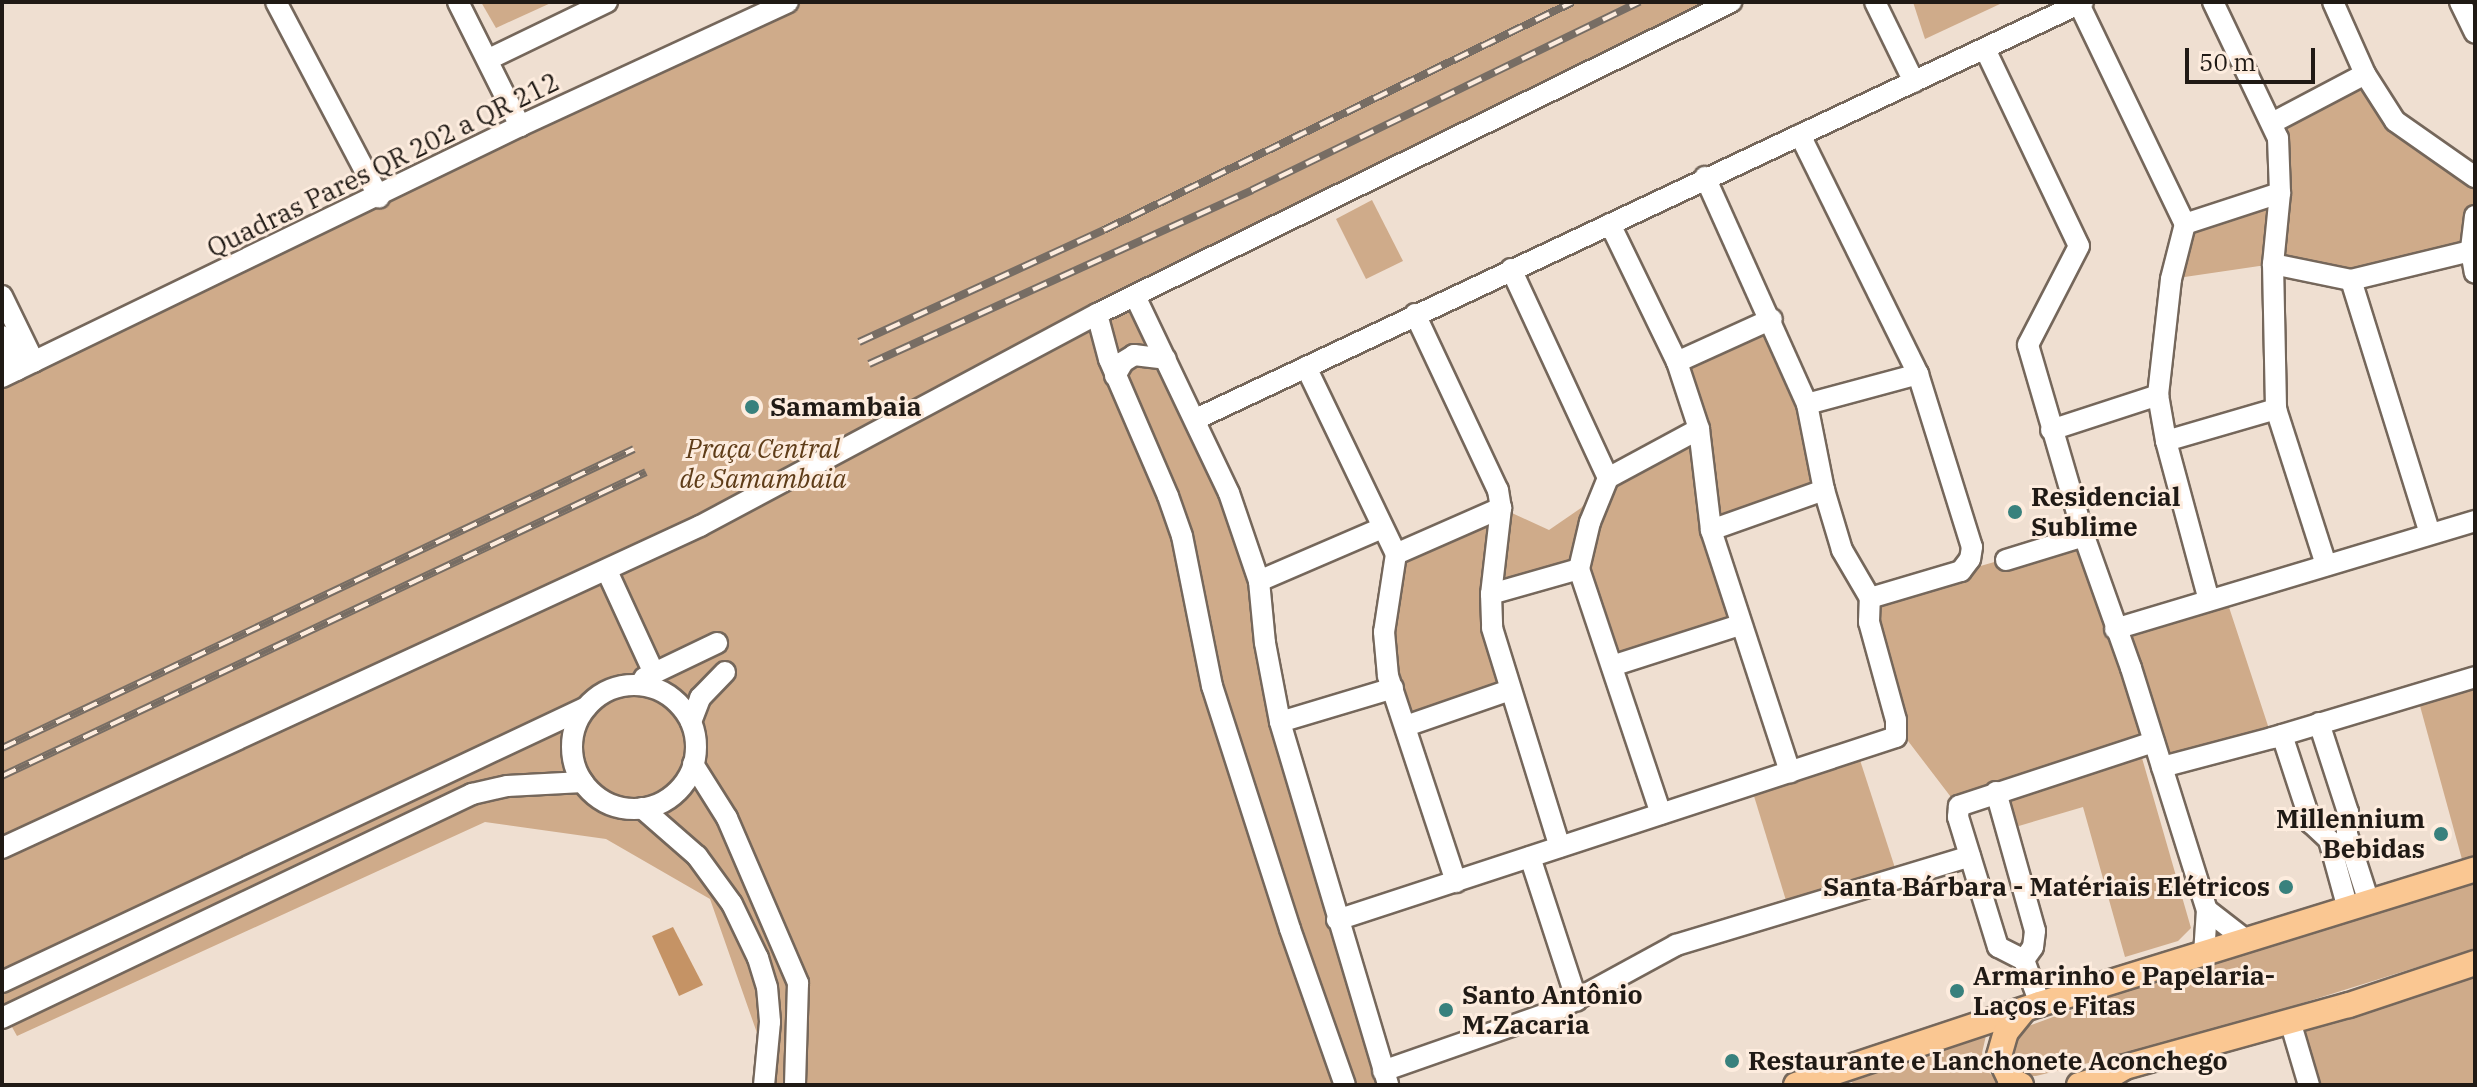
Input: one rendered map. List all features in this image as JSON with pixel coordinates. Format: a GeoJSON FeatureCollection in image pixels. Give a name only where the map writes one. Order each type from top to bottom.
{"type":"FeatureCollection","features":[{"type":"Feature","properties":{"kind":"main road"},"geometry":{"type":"LineString","coordinates":[[1796,1085],[2032,1007],[2475,869]]}},
{"type":"Feature","properties":{"kind":"main road"},"geometry":{"type":"LineString","coordinates":[[2079,1085],[2110,1076],[2125,1067],[2290,1021],[2475,963]]}},
{"type":"Feature","properties":{"kind":"main road"},"geometry":{"type":"LineString","coordinates":[[2021,1085],[2010,1079],[1999,1056],[2006,1032],[2032,1007]]}},
{"type":"Feature","properties":{"kind":"main road"},"geometry":{"type":"LineString","coordinates":[[1821,1076],[1831,1076],[1846,1085]]}},
{"type":"Feature","properties":{"kind":"street"},"geometry":{"type":"LineString","coordinates":[[276,2],[379,197]]}},
{"type":"Feature","properties":{"kind":"street"},"geometry":{"type":"LineString","coordinates":[[458,2],[520,126]]}},
{"type":"Feature","properties":{"kind":"street"},"geometry":{"type":"LineString","coordinates":[[489,59],[607,2]]}},
{"type":"Feature","properties":{"kind":"street","name":"Quadras Pares QR 202 a QR 212"},"geometry":{"type":"LineString","coordinates":[[18,370],[520,126],[788,2]]}},
{"type":"Feature","properties":{"kind":"street"},"geometry":{"type":"LineString","coordinates":[[2,848],[700,526],[1097,314],[1731,2]]}},
{"type":"Feature","properties":{"kind":"street"},"geometry":{"type":"LineString","coordinates":[[1875,2],[1914,82]]}},
{"type":"Feature","properties":{"kind":"street"},"geometry":{"type":"LineString","coordinates":[[2213,2],[2272,123],[2281,153],[2273,264],[2276,409],[2326,565]]}},
{"type":"Feature","properties":{"kind":"street"},"geometry":{"type":"LineString","coordinates":[[2333,2],[2365,74],[2395,121],[2475,177]]}},
{"type":"Feature","properties":{"kind":"street"},"geometry":{"type":"LineString","coordinates":[[2460,2],[2475,33]]}},
{"type":"Feature","properties":{"kind":"street"},"geometry":{"type":"LineString","coordinates":[[1196,419],[1705,177],[2081,3],[2185,224],[2171,279],[2158,395],[2166,441],[2209,600]]}},
{"type":"Feature","properties":{"kind":"street"},"geometry":{"type":"LineString","coordinates":[[1985,49],[2079,246],[2028,345],[2084,536],[2131,668],[2207,910],[2204,954]]}},
{"type":"Feature","properties":{"kind":"street"},"geometry":{"type":"LineString","coordinates":[[2272,123],[2365,74]]}},
{"type":"Feature","properties":{"kind":"street"},"geometry":{"type":"LineString","coordinates":[[1800,135],[1918,374],[1969,535],[1970,559],[1961,571],[1870,598]]}},
{"type":"Feature","properties":{"kind":"street"},"geometry":{"type":"LineString","coordinates":[[1337,920],[1896,737],[1896,720],[1869,622],[1870,598],[1842,550],[1824,490],[1807,404],[1772,319],[1705,177]]}},
{"type":"Feature","properties":{"kind":"street"},"geometry":{"type":"LineString","coordinates":[[2185,224],[2280,193]]}},
{"type":"Feature","properties":{"kind":"street"},"geometry":{"type":"LineString","coordinates":[[2475,216],[2471,251],[2475,273]]}},
{"type":"Feature","properties":{"kind":"street"},"geometry":{"type":"LineString","coordinates":[[1610,224],[1677,362],[1699,429],[1711,530],[1790,772]]}},
{"type":"Feature","properties":{"kind":"street"},"geometry":{"type":"LineString","coordinates":[[2273,264],[2351,280],[2471,251]]}},
{"type":"Feature","properties":{"kind":"street"},"geometry":{"type":"LineString","coordinates":[[1511,269],[1608,478]]}},
{"type":"Feature","properties":{"kind":"street"},"geometry":{"type":"LineString","coordinates":[[2351,280],[2430,534]]}},
{"type":"Feature","properties":{"kind":"street"},"geometry":{"type":"LineString","coordinates":[[2,296],[18,370]]}},
{"type":"Feature","properties":{"kind":"street"},"geometry":{"type":"LineString","coordinates":[[1135,296],[1229,493],[1259,581],[1265,643],[1280,722],[1386,1078],[1577,1001],[1625,970],[1676,945],[1970,856]]}},
{"type":"Feature","properties":{"kind":"street"},"geometry":{"type":"LineString","coordinates":[[1097,314],[1115,376],[1168,496],[1182,536],[1212,686],[1290,929],[1345,1085]]}},
{"type":"Feature","properties":{"kind":"street"},"geometry":{"type":"LineString","coordinates":[[1415,314],[1492,474],[1501,508],[1491,594],[1492,628],[1560,847]]}},
{"type":"Feature","properties":{"kind":"street"},"geometry":{"type":"LineString","coordinates":[[1677,362],[1772,319]]}},
{"type":"Feature","properties":{"kind":"street"},"geometry":{"type":"LineString","coordinates":[[2,336],[18,370]]}},
{"type":"Feature","properties":{"kind":"street"},"geometry":{"type":"LineString","coordinates":[[1115,376],[1134,355],[1166,359]]}},
{"type":"Feature","properties":{"kind":"street"},"geometry":{"type":"LineString","coordinates":[[1306,367],[1396,554],[1384,632],[1393,688],[1456,882]]}},
{"type":"Feature","properties":{"kind":"street"},"geometry":{"type":"LineString","coordinates":[[1807,404],[1918,374]]}},
{"type":"Feature","properties":{"kind":"street"},"geometry":{"type":"LineString","coordinates":[[2051,430],[2158,395]]}},
{"type":"Feature","properties":{"kind":"street"},"geometry":{"type":"LineString","coordinates":[[2166,441],[2276,409]]}},
{"type":"Feature","properties":{"kind":"street"},"geometry":{"type":"LineString","coordinates":[[1661,814],[1579,569],[1590,522],[1608,478],[1699,429]]}},
{"type":"Feature","properties":{"kind":"street"},"geometry":{"type":"LineString","coordinates":[[1711,530],[1824,490]]}},
{"type":"Feature","properties":{"kind":"street"},"geometry":{"type":"LineString","coordinates":[[1396,554],[1501,508]]}},
{"type":"Feature","properties":{"kind":"street"},"geometry":{"type":"LineString","coordinates":[[2115,629],[2475,521]]}},
{"type":"Feature","properties":{"kind":"street"},"geometry":{"type":"LineString","coordinates":[[1259,581],[1382,528]]}},
{"type":"Feature","properties":{"kind":"street"},"geometry":{"type":"LineString","coordinates":[[2006,560],[2084,536]]}},
{"type":"Feature","properties":{"kind":"street"},"geometry":{"type":"LineString","coordinates":[[1491,594],[1579,569]]}},
{"type":"Feature","properties":{"kind":"street"},"geometry":{"type":"LineString","coordinates":[[607,571],[654,673]]}},
{"type":"Feature","properties":{"kind":"street"},"geometry":{"type":"LineString","coordinates":[[1612,666],[1740,625]]}},
{"type":"Feature","properties":{"kind":"street"},"geometry":{"type":"LineString","coordinates":[[628,685],[665,694],[676,701],[691,722],[696,748],[693,764],[675,793],[642,808],[614,805],[602,800],[583,782],[572,746],[577,721],[603,693],[628,685],[717,643]]}},
{"type":"Feature","properties":{"kind":"street"},"geometry":{"type":"LineString","coordinates":[[691,722],[700,698],[725,672]]}},
{"type":"Feature","properties":{"kind":"street"},"geometry":{"type":"LineString","coordinates":[[2162,767],[2282,735],[2475,677]]}},
{"type":"Feature","properties":{"kind":"street"},"geometry":{"type":"LineString","coordinates":[[1280,722],[1393,688]]}},
{"type":"Feature","properties":{"kind":"street"},"geometry":{"type":"LineString","coordinates":[[1406,726],[1510,690]]}},
{"type":"Feature","properties":{"kind":"street"},"geometry":{"type":"LineString","coordinates":[[2,982],[587,707]]}},
{"type":"Feature","properties":{"kind":"street"},"geometry":{"type":"LineString","coordinates":[[2319,723],[2348,812],[2338,837],[2358,906]]}},
{"type":"Feature","properties":{"kind":"street"},"geometry":{"type":"LineString","coordinates":[[2282,735],[2311,823],[2338,837]]}},
{"type":"Feature","properties":{"kind":"street"},"geometry":{"type":"LineString","coordinates":[[2024,960],[1998,947],[1958,808],[1963,802],[2154,742]]}},
{"type":"Feature","properties":{"kind":"street"},"geometry":{"type":"LineString","coordinates":[[693,764],[727,818],[798,983],[795,1085]]}},
{"type":"Feature","properties":{"kind":"street"},"geometry":{"type":"LineString","coordinates":[[2,1018],[472,794],[507,786],[583,782]]}},
{"type":"Feature","properties":{"kind":"street"},"geometry":{"type":"LineString","coordinates":[[1996,792],[2035,931],[2033,947],[2024,960],[2032,1007]]}},
{"type":"Feature","properties":{"kind":"street"},"geometry":{"type":"LineString","coordinates":[[642,808],[697,856],[732,904],[758,958],[767,987],[770,1022],[764,1085]]}},
{"type":"Feature","properties":{"kind":"street"},"geometry":{"type":"LineString","coordinates":[[1530,857],[1577,1001]]}},
{"type":"Feature","properties":{"kind":"street"},"geometry":{"type":"LineString","coordinates":[[2207,910],[2247,941]]}},
{"type":"Feature","properties":{"kind":"street"},"geometry":{"type":"LineString","coordinates":[[2290,1021],[2309,1085]]}},
{"type":"Feature","properties":{"kind":"green space"},"geometry":{"type":"Polygon","coordinates":[[[481,2],[553,2],[496,28],[481,2]]]}},
{"type":"Feature","properties":{"kind":"green space","name":"Praça Central de Samambaia"},"geometry":{"type":"Polygon","coordinates":[[[802,2],[1739,2],[1135,296],[1229,493],[1265,643],[1397,1085],[769,1085],[757,1033],[710,899],[606,839],[485,822],[17,1036],[2,1009],[2,373],[491,138],[802,2]]]}},
{"type":"Feature","properties":{"kind":"green space"},"geometry":{"type":"Polygon","coordinates":[[[1913,2],[1999,2],[2000,4],[1925,39],[1913,2]]]}},
{"type":"Feature","properties":{"kind":"green space"},"geometry":{"type":"Polygon","coordinates":[[[2365,74],[2396,121],[2475,177],[2475,273],[2471,251],[2351,280],[2273,264],[2171,279],[2185,224],[2280,193],[2272,123],[2365,74]]]}},
{"type":"Feature","properties":{"kind":"green space"},"geometry":{"type":"Polygon","coordinates":[[[1372,200],[1403,261],[1366,279],[1336,219],[1372,200]]]}},
{"type":"Feature","properties":{"kind":"green space"},"geometry":{"type":"Polygon","coordinates":[[[1772,319],[1824,490],[1712,530],[1740,625],[1612,666],[1579,570],[1489,593],[1510,690],[1406,726],[1388,676],[1396,554],[1501,508],[1549,530],[1581,508],[1608,478],[1698,430],[1677,362],[1772,319]]]}},
{"type":"Feature","properties":{"kind":"green space"},"geometry":{"type":"Polygon","coordinates":[[[2084,536],[2115,628],[2225,595],[2272,738],[2162,767],[2154,742],[1957,805],[1905,737],[1870,598],[2084,536]]]}},
{"type":"Feature","properties":{"kind":"green space"},"geometry":{"type":"Polygon","coordinates":[[[2475,677],[2475,859],[2463,863],[2417,695],[2475,677]]]}},
{"type":"Feature","properties":{"kind":"green space"},"geometry":{"type":"Polygon","coordinates":[[[1858,754],[1897,874],[1788,907],[1750,783],[1858,754]]]}},
{"type":"Feature","properties":{"kind":"green space"},"geometry":{"type":"Polygon","coordinates":[[[2136,755],[2142,758],[2191,928],[2178,941],[2125,957],[2083,807],[2012,828],[2000,793],[2136,755]]]}},
{"type":"Feature","properties":{"kind":"green space"},"geometry":{"type":"Polygon","coordinates":[[[2475,878],[2475,949],[2198,1036],[2036,1076],[2023,1076],[2008,1062],[2011,1036],[2020,1029],[2188,968],[2475,878]]]}},
{"type":"Feature","properties":{"kind":"green space"},"geometry":{"type":"Polygon","coordinates":[[[2475,970],[2475,1085],[2313,1085],[2297,1030],[2475,970]]]}},
{"type":"Feature","properties":{"kind":"green space"},"geometry":{"type":"Polygon","coordinates":[[[1988,1027],[1982,1053],[1988,1072],[2005,1085],[1855,1085],[1844,1075],[1988,1027]]]}},
{"type":"Feature","properties":{"kind":"shaded area"},"geometry":{"type":"Polygon","coordinates":[[[673,927],[703,985],[679,996],[652,936],[673,927]]]}},
{"type":"Feature","properties":{"kind":"railway"},"geometry":{"type":"LineString","coordinates":[[859,342],[1104,230],[1573,2]]}},
{"type":"Feature","properties":{"kind":"railway"},"geometry":{"type":"LineString","coordinates":[[869,364],[1252,190],[1640,2]]}},
{"type":"Feature","properties":{"kind":"railway"},"geometry":{"type":"LineString","coordinates":[[2,748],[634,449]]}},
{"type":"Feature","properties":{"kind":"railway"},"geometry":{"type":"LineString","coordinates":[[2,776],[646,472]]}},
{"type":"Feature","properties":{"kind":"place","name":"Samambaia"},"geometry":{"type":"Point","coordinates":[752,407]}},
{"type":"Feature","properties":{"kind":"place","name":"Residencial Sublime"},"geometry":{"type":"Point","coordinates":[2015,512]}},
{"type":"Feature","properties":{"kind":"place","name":"Millennium Bebidas"},"geometry":{"type":"Point","coordinates":[2441,834]}},
{"type":"Feature","properties":{"kind":"place","name":"Santa Bárbara - Matériais Elétricos"},"geometry":{"type":"Point","coordinates":[2286,887]}},
{"type":"Feature","properties":{"kind":"place","name":"Armarinho e Papelaria- Laços e Fitas"},"geometry":{"type":"Point","coordinates":[1957,991]}},
{"type":"Feature","properties":{"kind":"place","name":"Santo Antônio M.Zacaria"},"geometry":{"type":"Point","coordinates":[1446,1010]}},
{"type":"Feature","properties":{"kind":"place","name":"Restaurante e Lanchonete Aconchego"},"geometry":{"type":"Point","coordinates":[1732,1061]}}]}
